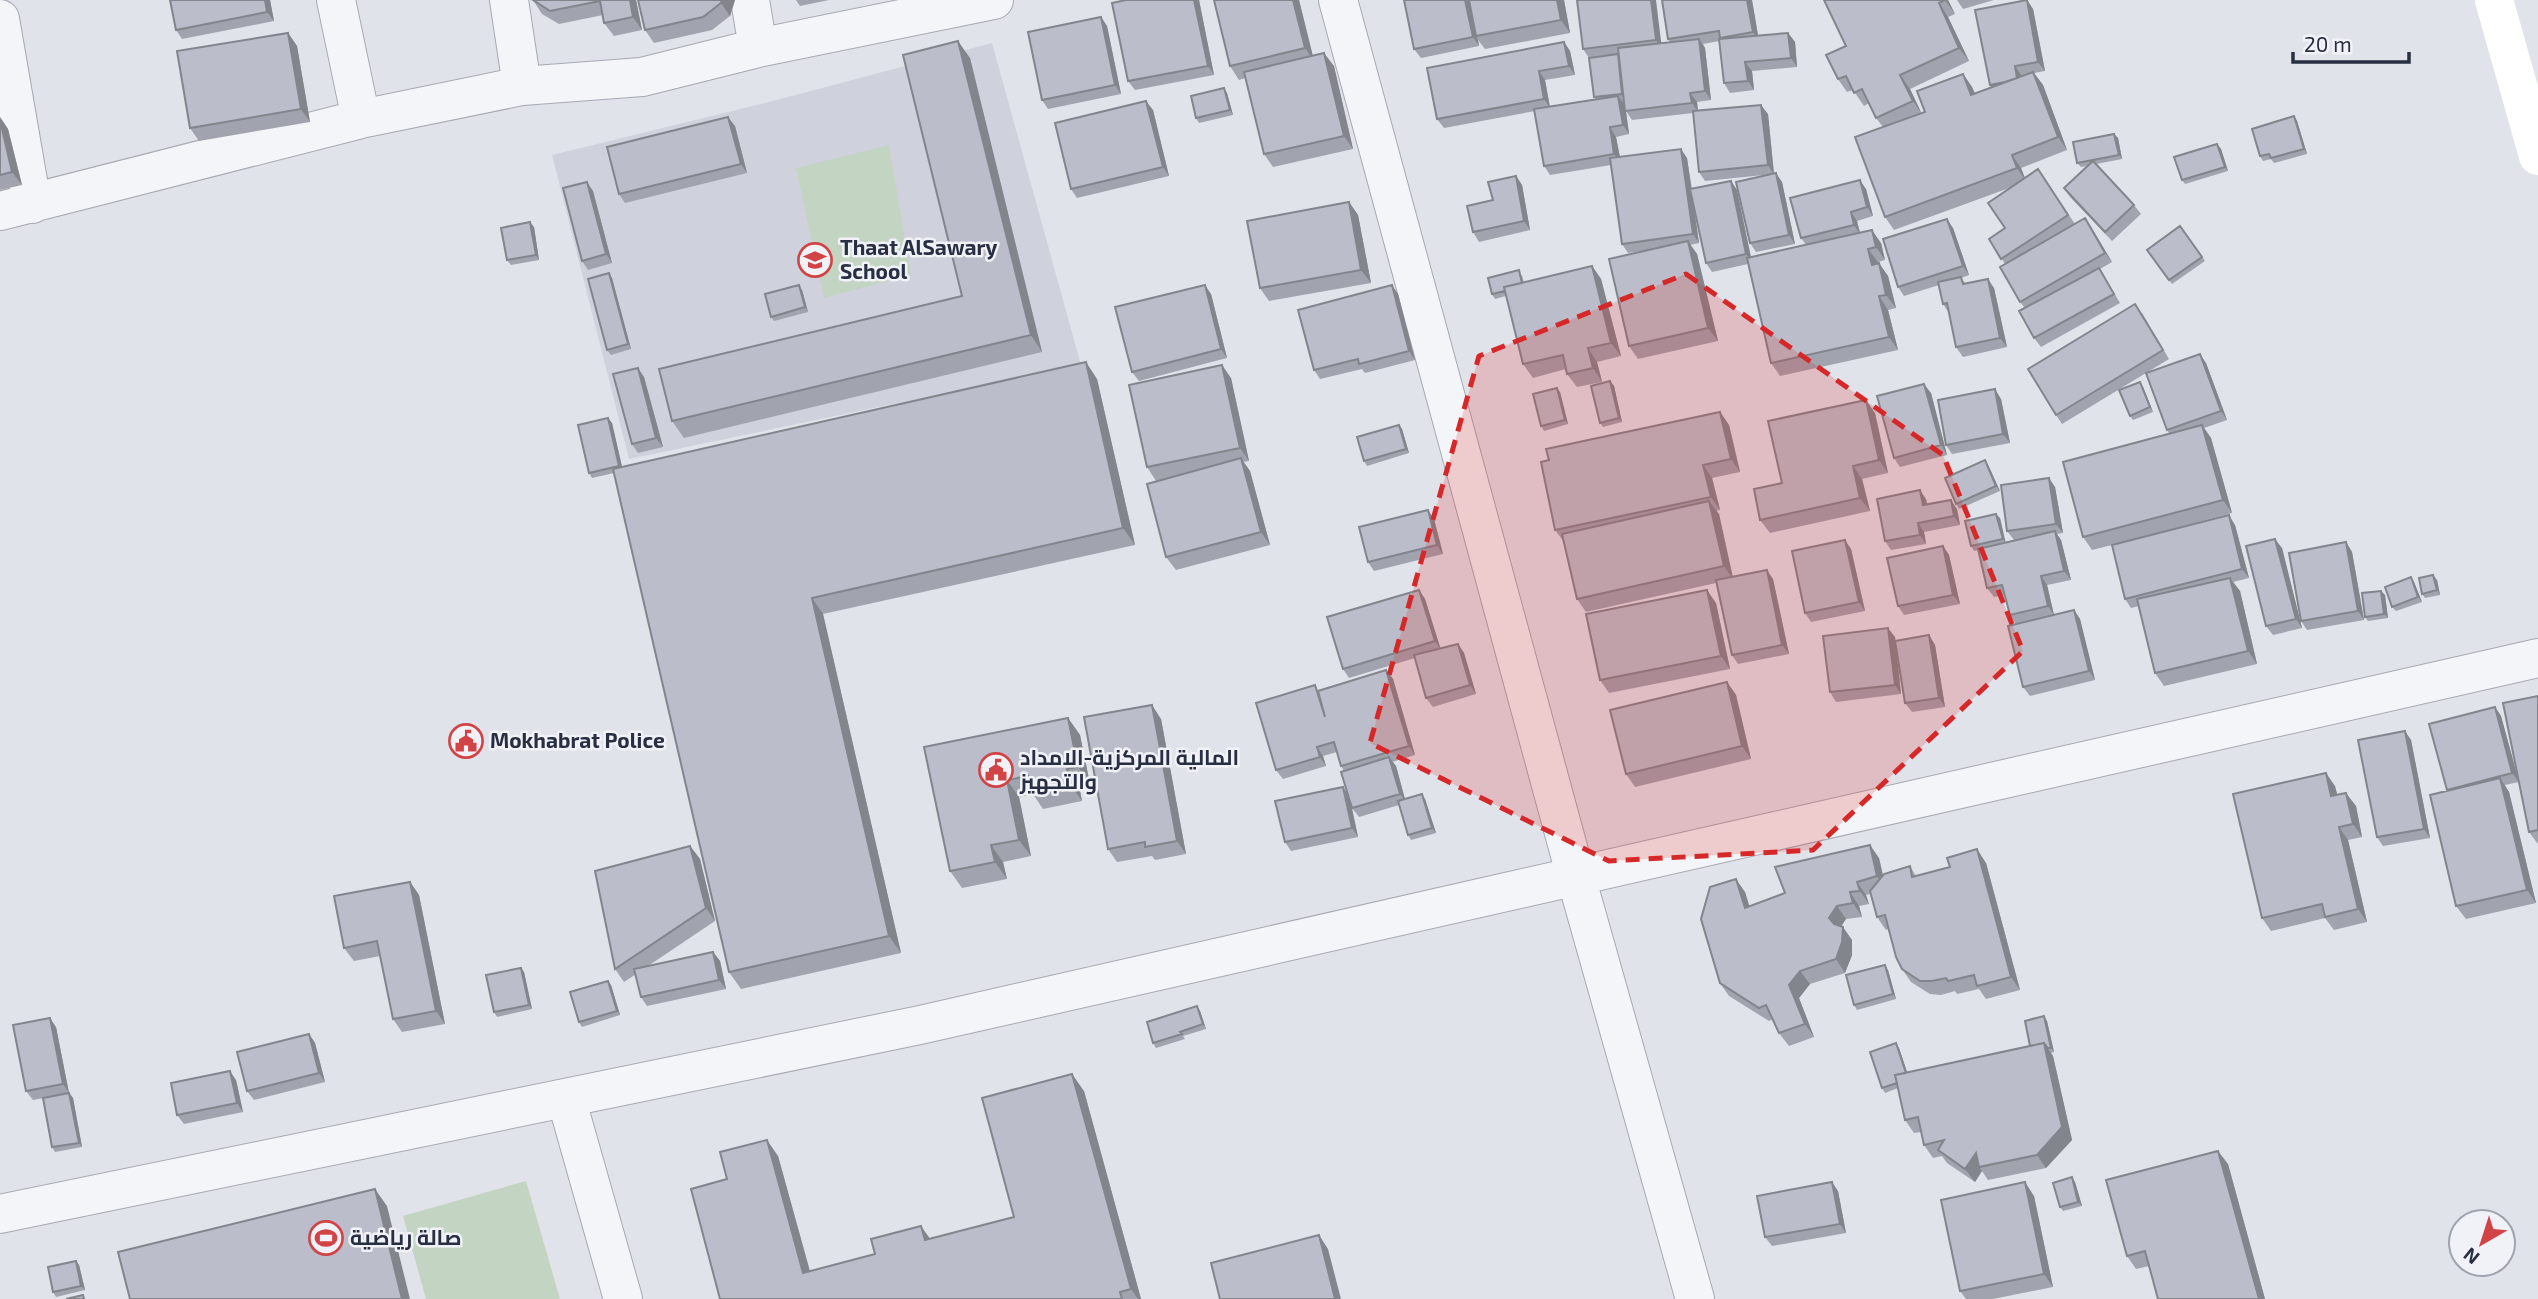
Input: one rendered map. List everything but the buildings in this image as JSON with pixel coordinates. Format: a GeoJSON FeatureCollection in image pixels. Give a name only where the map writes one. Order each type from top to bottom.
{"type":"FeatureCollection","features":[{"type":"Feature","properties":{"kind":"main road"},"geometry":{"type":"LineString","coordinates":[[2494,0],[2538,156]]}},
{"type":"Feature","properties":{"kind":"street"},"geometry":{"type":"LineString","coordinates":[[336,0],[360,119]]}},
{"type":"Feature","properties":{"kind":"street"},"geometry":{"type":"LineString","coordinates":[[509,0],[522,86]]}},
{"type":"Feature","properties":{"kind":"street"},"geometry":{"type":"LineString","coordinates":[[750,0],[758,48]]}},
{"type":"Feature","properties":{"kind":"street"},"geometry":{"type":"LineString","coordinates":[[0,19],[16,207],[360,119],[522,86],[642,77],[758,48],[994,0]]}},
{"type":"Feature","properties":{"kind":"street"},"geometry":{"type":"LineString","coordinates":[[1338,0],[1576,877],[1695,1299]]}},
{"type":"Feature","properties":{"kind":"street"},"geometry":{"type":"LineString","coordinates":[[0,1214],[920,1025],[2538,658]]}},
{"type":"Feature","properties":{"kind":"street"},"geometry":{"type":"LineString","coordinates":[[566,1098],[623,1299]]}},
{"type":"Feature","properties":{"kind":"highlighted area"},"geometry":{"type":"Polygon","coordinates":[[[1686,274],[1943,455],[2023,651],[1813,850],[1609,861],[1370,743],[1479,356],[1686,274]]]}},
{"type":"Feature","properties":{"kind":"shaded area","name":"Thaat AlSawary School"},"geometry":{"type":"Polygon","coordinates":[[[992,43],[1081,365],[629,459],[552,155],[769,102],[992,43]]]}},
{"type":"Feature","properties":{"kind":"green space"},"geometry":{"type":"Polygon","coordinates":[[[889,145],[911,275],[824,298],[796,168],[889,145]]]}},
{"type":"Feature","properties":{"kind":"green space"},"geometry":{"type":"Polygon","coordinates":[[[526,1181],[560,1299],[426,1299],[403,1216],[526,1181]]]}},
{"type":"Feature","properties":{"kind":"place","name":"Thaat AlSawary School"},"geometry":{"type":"Point","coordinates":[815,260]}},
{"type":"Feature","properties":{"kind":"place","name":"Mokhabrat Police"},"geometry":{"type":"Point","coordinates":[466,741]}},
{"type":"Feature","properties":{"kind":"place","name":"المالية المركزية-الامداد والتجهيز"},"geometry":{"type":"Point","coordinates":[996,770]}},
{"type":"Feature","properties":{"kind":"place","name":"صالة رياضية"},"geometry":{"type":"Point","coordinates":[326,1238]}}]}
